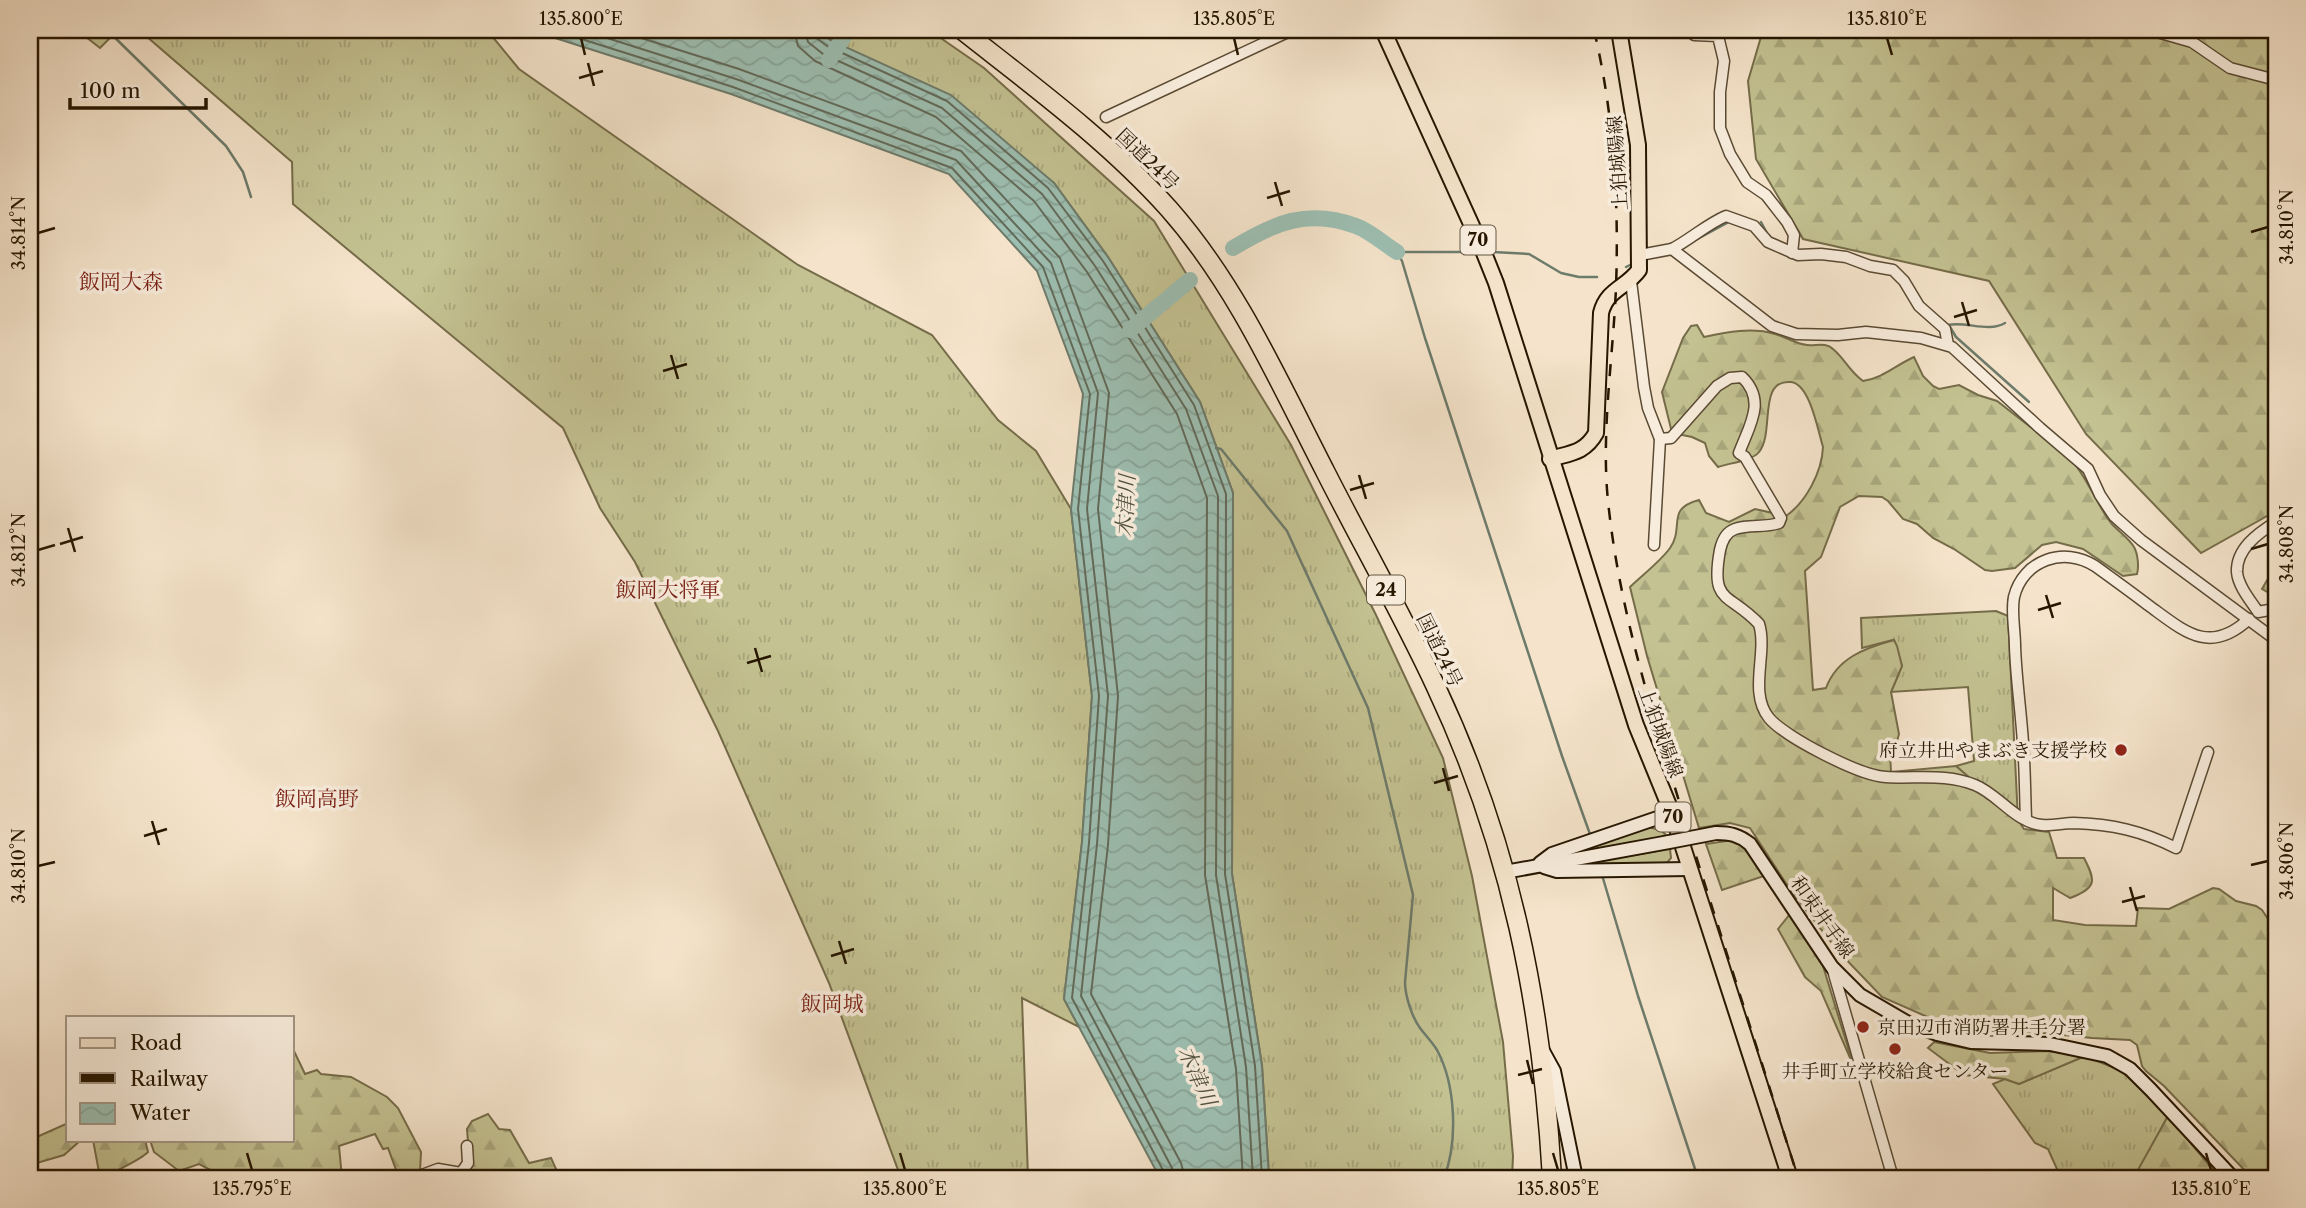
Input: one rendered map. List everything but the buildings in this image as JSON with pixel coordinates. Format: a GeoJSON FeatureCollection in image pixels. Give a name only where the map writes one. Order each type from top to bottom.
{"type":"FeatureCollection","features":[{"type":"Feature","properties":{"kind":"highway","name":"国道24号"},"geometry":{"type":"LineString","coordinates":[[962,30],[1101,142],[1168,208],[1202,250],[1254,334],[1436,688],[1473,776],[1506,873],[1528,965],[1541,1046],[1552,1178]]}},
{"type":"Feature","properties":{"kind":"main road","name":"上狛城陽線"},"geometry":{"type":"LineString","coordinates":[[1383,30],[1496,283],[1636,725],[1672,813],[1790,1178]]}},
{"type":"Feature","properties":{"kind":"main road","name":"上狛城陽線"},"geometry":{"type":"LineString","coordinates":[[1619,30],[1638,145],[1640,255],[1639,270],[1631,281]]}},
{"type":"Feature","properties":{"kind":"main road"},"geometry":{"type":"LineString","coordinates":[[1550,458],[1580,450],[1590,444],[1596,433],[1601,313],[1607,296],[1631,281]]}},
{"type":"Feature","properties":{"kind":"main road"},"geometry":{"type":"LineString","coordinates":[[1537,865],[1552,854],[1672,813]]}},
{"type":"Feature","properties":{"kind":"main road","name":"和束井手線"},"geometry":{"type":"LineString","coordinates":[[1506,873],[1716,833],[1743,838],[1750,844],[1832,967],[1860,995],[1884,1010],[1937,1034],[1971,1042],[2050,1044],[2107,1056],[2130,1069],[2233,1178]]}},
{"type":"Feature","properties":{"kind":"main road"},"geometry":{"type":"LineString","coordinates":[[1537,865],[1557,871],[1689,869]]}},
{"type":"Feature","properties":{"kind":"main road"},"geometry":{"type":"LineString","coordinates":[[1541,1046],[1554,1072],[1576,1178]]}},
{"type":"Feature","properties":{"kind":"street"},"geometry":{"type":"LineString","coordinates":[[1106,117],[1292,30]]}},
{"type":"Feature","properties":{"kind":"street"},"geometry":{"type":"LineString","coordinates":[[1690,30],[1695,35],[1718,36],[1724,61],[1720,92],[1720,128],[1730,154],[1747,182],[1766,195],[1787,222],[1794,235],[1793,253]]}},
{"type":"Feature","properties":{"kind":"street"},"geometry":{"type":"LineString","coordinates":[[2150,30],[2192,42],[2230,68],[2276,80]]}},
{"type":"Feature","properties":{"kind":"street"},"geometry":{"type":"LineString","coordinates":[[1640,255],[1672,249],[1695,236],[1711,222],[1726,216],[1755,226],[1768,242],[1798,255],[1846,257],[1870,267],[1893,270],[1904,281],[1919,306],[1945,328],[1948,345]]}},
{"type":"Feature","properties":{"kind":"street"},"geometry":{"type":"LineString","coordinates":[[1672,249],[1772,326],[1796,334],[1866,332],[1921,338],[1948,345],[2088,469],[2114,516],[2141,540],[2249,620],[2275,635]]}},
{"type":"Feature","properties":{"kind":"street"},"geometry":{"type":"LineString","coordinates":[[1631,281],[1644,387],[1648,408],[1660,439],[1654,545]]}},
{"type":"Feature","properties":{"kind":"street"},"geometry":{"type":"LineString","coordinates":[[1660,439],[1671,438],[1717,386],[1730,378],[1742,377],[1751,385],[1756,407],[1739,453],[1745,457],[1780,518],[1779,523],[1772,526],[1740,528],[1727,533],[1721,545],[1717,582],[1725,598],[1759,624],[1762,643],[1760,690],[1762,706],[1769,719],[1804,742],[1863,773],[1883,777],[1954,777],[1986,790],[2026,819],[2040,825],[2109,825],[2152,836],[2176,848],[2208,752]]}},
{"type":"Feature","properties":{"kind":"street"},"geometry":{"type":"LineString","coordinates":[[2276,522],[2260,531],[2240,553],[2237,574],[2258,612],[2269,610],[2276,613]]}},
{"type":"Feature","properties":{"kind":"street"},"geometry":{"type":"LineString","coordinates":[[2026,819],[2024,746],[2013,604],[2021,581],[2032,568],[2053,557],[2082,559],[2180,629],[2197,636],[2213,638],[2235,633],[2249,620]]}},
{"type":"Feature","properties":{"kind":"street"},"geometry":{"type":"LineString","coordinates":[[1832,967],[1893,1178]]}},
{"type":"Feature","properties":{"kind":"street"},"geometry":{"type":"LineString","coordinates":[[414,1178],[438,1169],[461,1173],[468,1163],[467,1146]]}},
{"type":"Feature","properties":{"kind":"green space"},"geometry":{"type":"Polygon","coordinates":[[[77,30],[118,30],[100,48],[77,30]]]}},
{"type":"Feature","properties":{"kind":"green space"},"geometry":{"type":"Polygon","coordinates":[[[139,30],[487,30],[519,69],[798,265],[932,335],[998,420],[1036,451],[1071,509],[1092,696],[1082,842],[1064,999],[1079,1027],[1022,998],[1028,1178],[901,1178],[829,983],[718,731],[635,562],[600,508],[563,428],[293,204],[292,162],[139,30]]]}},
{"type":"Feature","properties":{"kind":"green space"},"geometry":{"type":"Polygon","coordinates":[[[817,30],[929,30],[984,68],[1154,221],[1291,445],[1376,615],[1443,758],[1472,876],[1503,1042],[1513,1156],[1512,1178],[1269,1178],[1262,1065],[1232,874],[1233,493],[1200,402],[1108,257],[1054,183],[817,30]]]}},
{"type":"Feature","properties":{"kind":"green space"},"geometry":{"type":"Polygon","coordinates":[[[1763,30],[2276,30],[2276,511],[2201,553],[2086,434],[1989,281],[1803,239],[1756,159],[1748,81],[1763,30]]]}},
{"type":"Feature","properties":{"kind":"green space"},"geometry":{"type":"Polygon","coordinates":[[[1697,325],[1704,337],[1757,331],[1803,344],[1830,347],[1863,381],[1883,374],[1914,357],[1923,376],[1933,386],[1939,389],[1959,385],[1997,401],[2069,457],[2111,523],[2132,544],[2137,557],[2137,574],[2123,576],[2083,549],[2056,542],[2042,545],[2015,568],[1985,570],[1933,538],[1917,524],[1903,519],[1882,497],[1859,496],[1840,507],[1821,557],[1805,571],[1813,690],[1826,688],[1837,669],[1853,656],[1894,640],[1902,666],[1891,692],[1899,734],[1890,753],[1891,772],[1956,766],[2018,820],[2024,829],[2049,832],[2057,858],[2084,858],[2092,883],[2085,891],[2070,898],[2053,888],[2053,920],[2085,925],[2136,926],[2138,908],[2169,909],[2213,888],[2236,901],[2262,910],[2276,931],[2276,1178],[2252,1178],[2164,1086],[2146,1071],[2142,1066],[2137,1045],[2130,1040],[1939,1022],[1882,997],[1839,952],[1791,891],[1750,828],[1730,823],[1699,828],[1647,656],[1630,587],[1670,548],[1679,514],[1682,508],[1689,504],[1699,500],[1706,513],[1729,522],[1755,509],[1786,516],[1812,486],[1820,466],[1823,447],[1808,399],[1798,385],[1791,382],[1781,383],[1774,389],[1770,398],[1764,443],[1759,452],[1751,458],[1718,467],[1709,456],[1705,443],[1672,433],[1662,392],[1683,338],[1691,326],[1697,325]]]}},
{"type":"Feature","properties":{"kind":"green space"},"geometry":{"type":"Polygon","coordinates":[[[2276,565],[2276,597],[2262,589],[2276,565]]]}},
{"type":"Feature","properties":{"kind":"green space"},"geometry":{"type":"Polygon","coordinates":[[[1996,611],[2008,616],[2018,820],[1956,766],[1974,761],[1968,687],[1891,692],[1902,666],[1893,640],[1862,648],[1861,618],[1996,611]]]}},
{"type":"Feature","properties":{"kind":"green space"},"geometry":{"type":"Polygon","coordinates":[[[1647,827],[1661,830],[1668,837],[1560,857],[1647,827]]]}},
{"type":"Feature","properties":{"kind":"green space"},"geometry":{"type":"Polygon","coordinates":[[[1733,840],[1755,860],[1764,876],[1722,890],[1706,844],[1733,840]]]}},
{"type":"Feature","properties":{"kind":"green space"},"geometry":{"type":"Polygon","coordinates":[[[1670,849],[1671,858],[1666,864],[1594,867],[1592,862],[1670,849]]]}},
{"type":"Feature","properties":{"kind":"green space"},"geometry":{"type":"Polygon","coordinates":[[[1790,914],[1823,966],[1854,1067],[1821,991],[1805,977],[1778,929],[1790,914]]]}},
{"type":"Feature","properties":{"kind":"green space"},"geometry":{"type":"Polygon","coordinates":[[[1934,1042],[1990,1053],[2047,1051],[2085,1056],[2019,1084],[2005,1079],[1964,1075],[1928,1048],[1934,1042]]]}},
{"type":"Feature","properties":{"kind":"green space"},"geometry":{"type":"Polygon","coordinates":[[[294,1051],[305,1074],[317,1070],[321,1074],[351,1077],[387,1097],[398,1108],[421,1152],[420,1171],[408,1178],[399,1178],[388,1148],[383,1149],[375,1134],[339,1146],[342,1178],[226,1178],[199,1164],[179,1171],[154,1152],[151,1142],[294,1142],[294,1051]]]}},
{"type":"Feature","properties":{"kind":"green space"},"geometry":{"type":"Polygon","coordinates":[[[2085,1056],[2122,1071],[2168,1116],[2135,1178],[2061,1178],[2048,1149],[2035,1143],[1993,1084],[2005,1079],[2019,1084],[2085,1056]]]}},
{"type":"Feature","properties":{"kind":"green space"},"geometry":{"type":"Polygon","coordinates":[[[488,1114],[499,1129],[510,1130],[529,1163],[551,1158],[560,1178],[419,1178],[470,1166],[467,1129],[472,1121],[488,1114]]]}},
{"type":"Feature","properties":{"kind":"green space"},"geometry":{"type":"Polygon","coordinates":[[[2168,1116],[2220,1178],[2134,1177],[2168,1116]]]}},
{"type":"Feature","properties":{"kind":"green space"},"geometry":{"type":"Polygon","coordinates":[[[66,1124],[66,1142],[79,1142],[64,1155],[30,1165],[30,1140],[66,1124]]]}},
{"type":"Feature","properties":{"kind":"green space"},"geometry":{"type":"Polygon","coordinates":[[[93,1142],[146,1142],[148,1152],[138,1159],[96,1178],[99,1172],[93,1142]]]}},
{"type":"Feature","properties":{"kind":"water","name":"木津川"},"geometry":{"type":"Polygon","coordinates":[[[530,30],[817,30],[830,40],[951,95],[1054,183],[1108,257],[1200,402],[1233,493],[1232,874],[1262,1066],[1269,1178],[1160,1178],[1064,999],[1082,842],[1092,696],[1071,509],[1083,394],[1037,271],[949,174],[731,94],[530,30]]]}},
{"type":"Feature","properties":{"kind":"waterway"},"geometry":{"type":"LineString","coordinates":[[107,30],[226,146],[243,172],[251,197]]}},
{"type":"Feature","properties":{"kind":"waterway"},"geometry":{"type":"LineString","coordinates":[[829,60],[848,30]]}},
{"type":"Feature","properties":{"kind":"waterway"},"geometry":{"type":"LineString","coordinates":[[1233,248],[1277,225],[1307,218],[1322,218],[1361,228],[1397,252]]}},
{"type":"Feature","properties":{"kind":"waterway"},"geometry":{"type":"LineString","coordinates":[[1761,222],[1773,240]]}},
{"type":"Feature","properties":{"kind":"waterway"},"geometry":{"type":"LineString","coordinates":[[1690,243],[1727,223]]}},
{"type":"Feature","properties":{"kind":"waterway"},"geometry":{"type":"LineString","coordinates":[[1397,252],[1591,837]]}},
{"type":"Feature","properties":{"kind":"waterway"},"geometry":{"type":"LineString","coordinates":[[1397,252],[1469,252]]}},
{"type":"Feature","properties":{"kind":"waterway"},"geometry":{"type":"LineString","coordinates":[[1493,252],[1529,254],[1561,273],[1597,277]]}},
{"type":"Feature","properties":{"kind":"waterway"},"geometry":{"type":"LineString","coordinates":[[1626,267],[1630,265]]}},
{"type":"Feature","properties":{"kind":"waterway"},"geometry":{"type":"LineString","coordinates":[[1130,330],[1190,280]]}},
{"type":"Feature","properties":{"kind":"waterway"},"geometry":{"type":"LineString","coordinates":[[1940,319],[1950,327],[1956,337],[2029,402]]}},
{"type":"Feature","properties":{"kind":"waterway"},"geometry":{"type":"LineString","coordinates":[[1948,325],[1992,327],[2005,323]]}},
{"type":"Feature","properties":{"kind":"waterway"},"geometry":{"type":"LineString","coordinates":[[1216,448],[1221,449],[1287,531],[1368,708],[1413,895],[1406,994],[1417,1023],[1437,1050],[1451,1096],[1453,1131],[1444,1178]]}},
{"type":"Feature","properties":{"kind":"waterway"},"geometry":{"type":"LineString","coordinates":[[1602,875],[1638,996],[1698,1178]]}},
{"type":"Feature","properties":{"kind":"railway"},"geometry":{"type":"LineString","coordinates":[[1594,30],[1611,126],[1616,191],[1616,288],[1608,395],[1606,475],[1620,581],[1659,734],[1798,1178]]}},
{"type":"Feature","properties":{"kind":"place","name":"府立井出やまぶき支援学校"},"geometry":{"type":"Point","coordinates":[2121,750]}},
{"type":"Feature","properties":{"kind":"place","name":"京田辺市消防署井手分署"},"geometry":{"type":"Point","coordinates":[1863,1027]}},
{"type":"Feature","properties":{"kind":"place","name":"井手町立学校給食センター"},"geometry":{"type":"Point","coordinates":[1895,1049]}},
{"type":"Feature","properties":{"kind":"district","name":"飯岡大森"},"geometry":{"type":"Point","coordinates":[121,282]}},
{"type":"Feature","properties":{"kind":"district","name":"飯岡大将軍"},"geometry":{"type":"Point","coordinates":[668,590]}},
{"type":"Feature","properties":{"kind":"district","name":"飯岡高野"},"geometry":{"type":"Point","coordinates":[317,799]}},
{"type":"Feature","properties":{"kind":"district","name":"飯岡城"},"geometry":{"type":"Point","coordinates":[832,1004]}}]}
